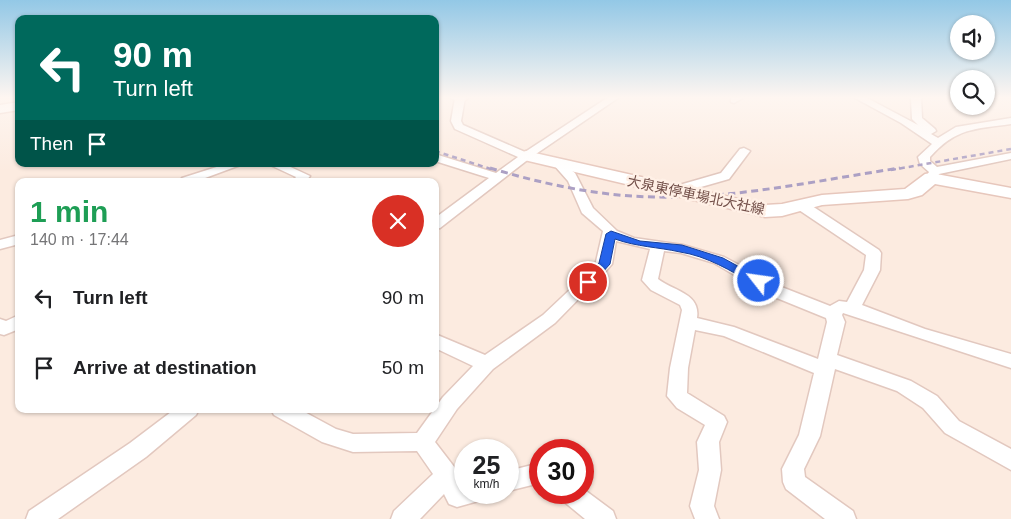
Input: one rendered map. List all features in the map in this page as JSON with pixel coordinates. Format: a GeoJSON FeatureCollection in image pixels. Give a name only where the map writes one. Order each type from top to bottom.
{"type":"FeatureCollection","features":[{"type":"Feature","properties":{"kind":"main road","name":"大泉東停車場北大社線"},"geometry":{"type":"LineString","coordinates":[[526,156],[758,210],[782,210],[822,200],[908,194],[916,191],[933,174]]}},
{"type":"Feature","properties":{"kind":"main road"},"geometry":{"type":"LineString","coordinates":[[933,174],[1011,193]]}},
{"type":"Feature","properties":{"kind":"street"},"geometry":{"type":"LineString","coordinates":[[456,122],[458,126],[526,156]]}},
{"type":"Feature","properties":{"kind":"street"},"geometry":{"type":"LineString","coordinates":[[439,222],[526,156],[577,122]]}},
{"type":"Feature","properties":{"kind":"street"},"geometry":{"type":"LineString","coordinates":[[907,122],[941,140]]}},
{"type":"Feature","properties":{"kind":"street"},"geometry":{"type":"LineString","coordinates":[[921,122],[941,140]]}},
{"type":"Feature","properties":{"kind":"street"},"geometry":{"type":"LineString","coordinates":[[1003,122],[951,132],[929,150],[924,157],[924,162],[933,174],[1011,156]]}},
{"type":"Feature","properties":{"kind":"street"},"geometry":{"type":"LineString","coordinates":[[673,191],[725,176],[744,151]]}},
{"type":"Feature","properties":{"kind":"street"},"geometry":{"type":"LineString","coordinates":[[439,158],[498,177]]}},
{"type":"Feature","properties":{"kind":"street"},"geometry":{"type":"LineString","coordinates":[[423,442],[450,403],[486,364],[549,319],[604,264],[612,232],[588,210],[577,184],[559,164]]}},
{"type":"Feature","properties":{"kind":"street"},"geometry":{"type":"LineString","coordinates":[[195,178],[228,167]]}},
{"type":"Feature","properties":{"kind":"street"},"geometry":{"type":"LineString","coordinates":[[282,167],[304,176],[302,178]]}},
{"type":"Feature","properties":{"kind":"street"},"geometry":{"type":"LineString","coordinates":[[800,206],[874,253],[872,270],[852,308]]}},
{"type":"Feature","properties":{"kind":"street"},"geometry":{"type":"LineString","coordinates":[[611,234],[631,242],[682,248],[719,260],[744,272],[773,290],[833,314],[836,322],[809,436],[793,469],[794,482],[844,519]]}},
{"type":"Feature","properties":{"kind":"street"},"geometry":{"type":"LineString","coordinates":[[0,245],[15,240]]}},
{"type":"Feature","properties":{"kind":"street"},"geometry":{"type":"LineString","coordinates":[[658,245],[650,280],[656,286],[687,302],[690,310],[679,368],[677,396],[717,422],[708,442],[710,470],[702,506],[707,519]]}},
{"type":"Feature","properties":{"kind":"street"},"geometry":{"type":"LineString","coordinates":[[833,314],[839,307],[852,308],[919,333],[1011,361]]}},
{"type":"Feature","properties":{"kind":"street"},"geometry":{"type":"LineString","coordinates":[[688,322],[728,331],[827,365],[904,386],[930,402],[952,427],[1011,460]]}},
{"type":"Feature","properties":{"kind":"street"},"geometry":{"type":"LineString","coordinates":[[0,325],[4,329],[15,324]]}},
{"type":"Feature","properties":{"kind":"street"},"geometry":{"type":"LineString","coordinates":[[439,342],[486,364]]}},
{"type":"Feature","properties":{"kind":"street"},"geometry":{"type":"LineString","coordinates":[[38,519],[138,450],[184,413]]}},
{"type":"Feature","properties":{"kind":"street"},"geometry":{"type":"LineString","coordinates":[[288,413],[330,436],[353,443],[423,442]]}},
{"type":"Feature","properties":{"kind":"street"},"geometry":{"type":"LineString","coordinates":[[423,442],[447,475],[454,490]]}},
{"type":"Feature","properties":{"kind":"street"},"geometry":{"type":"LineString","coordinates":[[403,519],[447,475]]}},
{"type":"Feature","properties":{"kind":"street"},"geometry":{"type":"LineString","coordinates":[[585,504],[604,519]]}},
{"type":"Feature","properties":{"kind":"railway"},"geometry":{"type":"LineString","coordinates":[[891,170],[1011,149]]}},
{"type":"Feature","properties":{"kind":"railway"},"geometry":{"type":"LineString","coordinates":[[439,152],[494,170]]}},
{"type":"Feature","properties":{"kind":"railway"},"geometry":{"type":"LineString","coordinates":[[490,168],[591,192],[654,197],[685,197],[747,192],[900,168]]}},
{"type":"Feature","properties":{"kind":"route"},"geometry":{"type":"LineString","coordinates":[[588,282],[604,264],[611,234],[639,244],[682,248],[719,260],[759,281]]}}]}
